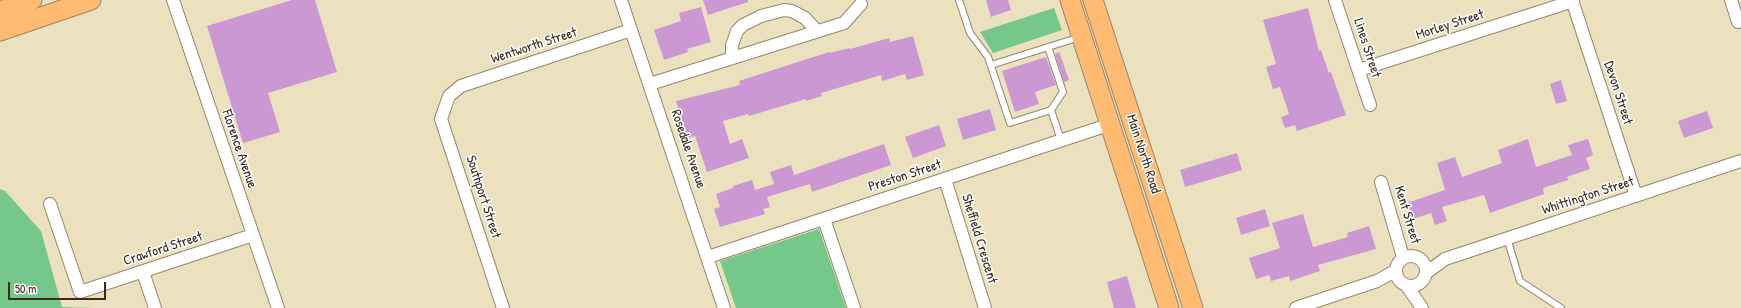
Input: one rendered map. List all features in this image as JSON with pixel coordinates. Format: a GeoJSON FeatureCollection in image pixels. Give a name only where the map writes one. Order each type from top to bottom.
{"type":"FeatureCollection","features":[{"type":"Feature","properties":{"kind":"highway"},"geometry":{"type":"LineString","coordinates":[[0,11],[32,0]]}},
{"type":"Feature","properties":{"kind":"highway"},"geometry":{"type":"LineString","coordinates":[[0,30],[91,0]]}},
{"type":"Feature","properties":{"kind":"highway","name":"Main North Road"},"geometry":{"type":"LineString","coordinates":[[1070,0],[1169,308]]}},
{"type":"Feature","properties":{"kind":"highway","name":"Main North Road"},"geometry":{"type":"LineString","coordinates":[[1093,0],[1193,308]]}},
{"type":"Feature","properties":{"kind":"highway"},"geometry":{"type":"LineString","coordinates":[[1111,124],[1131,117]]}},
{"type":"Feature","properties":{"kind":"street","name":"Florence Avenue"},"geometry":{"type":"LineString","coordinates":[[173,0],[278,308]]}},
{"type":"Feature","properties":{"kind":"street","name":"Rosedale Avenue"},"geometry":{"type":"LineString","coordinates":[[621,0],[724,308]]}},
{"type":"Feature","properties":{"kind":"street","name":"Lines Street"},"geometry":{"type":"LineString","coordinates":[[1335,0],[1370,105]]}},
{"type":"Feature","properties":{"kind":"street","name":"Morley Street"},"geometry":{"type":"LineString","coordinates":[[1359,70],[1573,0]]}},
{"type":"Feature","properties":{"kind":"street","name":"Devon Street"},"geometry":{"type":"LineString","coordinates":[[1573,0],[1636,196]]}},
{"type":"Feature","properties":{"kind":"street"},"geometry":{"type":"LineString","coordinates":[[1731,0],[1738,22]]}},
{"type":"Feature","properties":{"kind":"street"},"geometry":{"type":"LineString","coordinates":[[650,84],[844,23],[861,4]]}},
{"type":"Feature","properties":{"kind":"street"},"geometry":{"type":"LineString","coordinates":[[732,58],[732,45],[737,32],[743,25],[761,16],[784,10],[792,11],[805,18],[817,31]]}},
{"type":"Feature","properties":{"kind":"street","name":"Wentworth Street"},"geometry":{"type":"LineString","coordinates":[[449,96],[461,86],[631,30]]}},
{"type":"Feature","properties":{"kind":"street","name":"Southport Street"},"geometry":{"type":"LineString","coordinates":[[449,96],[441,119],[503,308]]}},
{"type":"Feature","properties":{"kind":"street","name":"Preston Street"},"geometry":{"type":"LineString","coordinates":[[708,257],[1111,124]]}},
{"type":"Feature","properties":{"kind":"street","name":"Whittington Street"},"geometry":{"type":"LineString","coordinates":[[1421,258],[1445,259],[1741,161]]}},
{"type":"Feature","properties":{"kind":"street","name":"Sheffield Crescent"},"geometry":{"type":"LineString","coordinates":[[945,179],[985,308]]}},
{"type":"Feature","properties":{"kind":"street","name":"Kent Street"},"geometry":{"type":"LineString","coordinates":[[1381,182],[1404,257]]}},
{"type":"Feature","properties":{"kind":"street","name":"Crawford Street"},"geometry":{"type":"LineString","coordinates":[[50,204],[80,292],[253,235]]}},
{"type":"Feature","properties":{"kind":"street"},"geometry":{"type":"LineString","coordinates":[[824,219],[854,308]]}},
{"type":"Feature","properties":{"kind":"street"},"geometry":{"type":"LineString","coordinates":[[1412,255],[1421,258],[1425,265],[1422,306],[1400,279],[1399,261],[1404,257],[1412,255]]}},
{"type":"Feature","properties":{"kind":"street","name":"Whittington Street"},"geometry":{"type":"LineString","coordinates":[[1423,278],[1445,259]]}},
{"type":"Feature","properties":{"kind":"street"},"geometry":{"type":"LineString","coordinates":[[143,272],[155,308]]}},
{"type":"Feature","properties":{"kind":"street"},"geometry":{"type":"LineString","coordinates":[[1303,307],[1378,281],[1400,279],[1416,285],[1423,278]]}},
{"type":"Feature","properties":{"kind":"lane"},"geometry":{"type":"LineString","coordinates":[[959,0],[970,33],[988,57],[1010,123],[1051,110],[1063,92],[1048,47]]}},
{"type":"Feature","properties":{"kind":"lane"},"geometry":{"type":"LineString","coordinates":[[991,65],[1082,36]]}},
{"type":"Feature","properties":{"kind":"lane"},"geometry":{"type":"LineString","coordinates":[[1051,110],[1061,140]]}},
{"type":"Feature","properties":{"kind":"lane"},"geometry":{"type":"LineString","coordinates":[[1508,238],[1520,281],[1561,308]]}},
{"type":"Feature","properties":{"kind":"green space"},"geometry":{"type":"Polygon","coordinates":[[[1054,8],[1062,30],[993,53],[980,32],[1054,8]]]}},
{"type":"Feature","properties":{"kind":"green space"},"geometry":{"type":"Polygon","coordinates":[[[0,189],[5,191],[41,231],[62,307],[93,308],[0,308],[0,189]]]}},
{"type":"Feature","properties":{"kind":"green space"},"geometry":{"type":"Polygon","coordinates":[[[819,229],[846,308],[736,308],[720,261],[819,229]]]}},
{"type":"Feature","properties":{"kind":"building"},"geometry":{"type":"Polygon","coordinates":[[[292,0],[315,0],[337,72],[268,93],[280,132],[243,143],[207,26],[292,0]]]}},
{"type":"Feature","properties":{"kind":"building"},"geometry":{"type":"Polygon","coordinates":[[[703,0],[748,0],[748,2],[708,15],[703,0]]]}},
{"type":"Feature","properties":{"kind":"building"},"geometry":{"type":"Polygon","coordinates":[[[986,0],[1008,0],[1011,10],[991,17],[986,0]]]}},
{"type":"Feature","properties":{"kind":"building"},"geometry":{"type":"Polygon","coordinates":[[[701,7],[711,42],[687,49],[688,52],[664,60],[654,30],[681,21],[679,13],[701,7]]]}},
{"type":"Feature","properties":{"kind":"building"},"geometry":{"type":"Polygon","coordinates":[[[1308,8],[1319,51],[1321,50],[1329,73],[1331,72],[1346,115],[1297,131],[1295,125],[1285,128],[1281,117],[1289,114],[1280,87],[1273,89],[1266,67],[1276,64],[1263,20],[1308,8]]]}},
{"type":"Feature","properties":{"kind":"building"},"geometry":{"type":"Polygon","coordinates":[[[913,36],[924,75],[907,80],[905,74],[882,81],[881,75],[821,93],[822,96],[806,101],[806,99],[749,116],[748,114],[723,121],[730,144],[742,139],[749,158],[707,172],[695,136],[688,138],[676,101],[740,85],[739,81],[829,52],[850,49],[889,38],[890,42],[913,36]]]}},
{"type":"Feature","properties":{"kind":"building"},"geometry":{"type":"Polygon","coordinates":[[[1059,52],[1069,80],[1064,82],[1055,54],[1059,52]]]}},
{"type":"Feature","properties":{"kind":"building"},"geometry":{"type":"Polygon","coordinates":[[[1046,57],[1056,85],[1035,92],[1039,104],[1015,112],[1002,71],[1046,57]]]}},
{"type":"Feature","properties":{"kind":"building"},"geometry":{"type":"Polygon","coordinates":[[[1561,80],[1567,101],[1556,104],[1550,84],[1561,80]]]}},
{"type":"Feature","properties":{"kind":"building"},"geometry":{"type":"Polygon","coordinates":[[[990,109],[996,130],[963,140],[957,119],[990,109]]]}},
{"type":"Feature","properties":{"kind":"building"},"geometry":{"type":"Polygon","coordinates":[[[1707,111],[1713,128],[1684,138],[1678,121],[1707,111]]]}},
{"type":"Feature","properties":{"kind":"building"},"geometry":{"type":"Polygon","coordinates":[[[939,125],[946,146],[913,158],[905,137],[939,125]]]}},
{"type":"Feature","properties":{"kind":"building"},"geometry":{"type":"Polygon","coordinates":[[[1528,139],[1536,167],[1572,155],[1568,145],[1588,139],[1593,155],[1586,158],[1590,169],[1567,177],[1568,180],[1543,188],[1544,194],[1490,213],[1484,195],[1442,207],[1447,221],[1435,225],[1431,213],[1413,219],[1407,203],[1445,190],[1437,163],[1455,157],[1462,177],[1502,163],[1498,150],[1528,139]]]}},
{"type":"Feature","properties":{"kind":"building"},"geometry":{"type":"Polygon","coordinates":[[[884,144],[891,165],[812,192],[810,184],[767,197],[770,207],[763,209],[765,214],[720,227],[714,209],[720,207],[716,194],[733,188],[733,186],[752,180],[755,190],[774,184],[770,172],[791,165],[794,175],[884,144]]]}},
{"type":"Feature","properties":{"kind":"building"},"geometry":{"type":"Polygon","coordinates":[[[1237,153],[1242,170],[1185,187],[1180,170],[1237,153]]]}},
{"type":"Feature","properties":{"kind":"building"},"geometry":{"type":"Polygon","coordinates":[[[1265,209],[1270,226],[1241,235],[1236,218],[1265,209]]]}},
{"type":"Feature","properties":{"kind":"building"},"geometry":{"type":"Polygon","coordinates":[[[1303,214],[1313,247],[1348,237],[1347,233],[1369,226],[1376,249],[1318,265],[1320,271],[1290,281],[1289,276],[1271,281],[1269,275],[1256,279],[1249,258],[1280,248],[1272,223],[1303,214]]]}},
{"type":"Feature","properties":{"kind":"building"},"geometry":{"type":"Polygon","coordinates":[[[1127,276],[1136,308],[1114,308],[1107,282],[1127,276]]]}}]}
